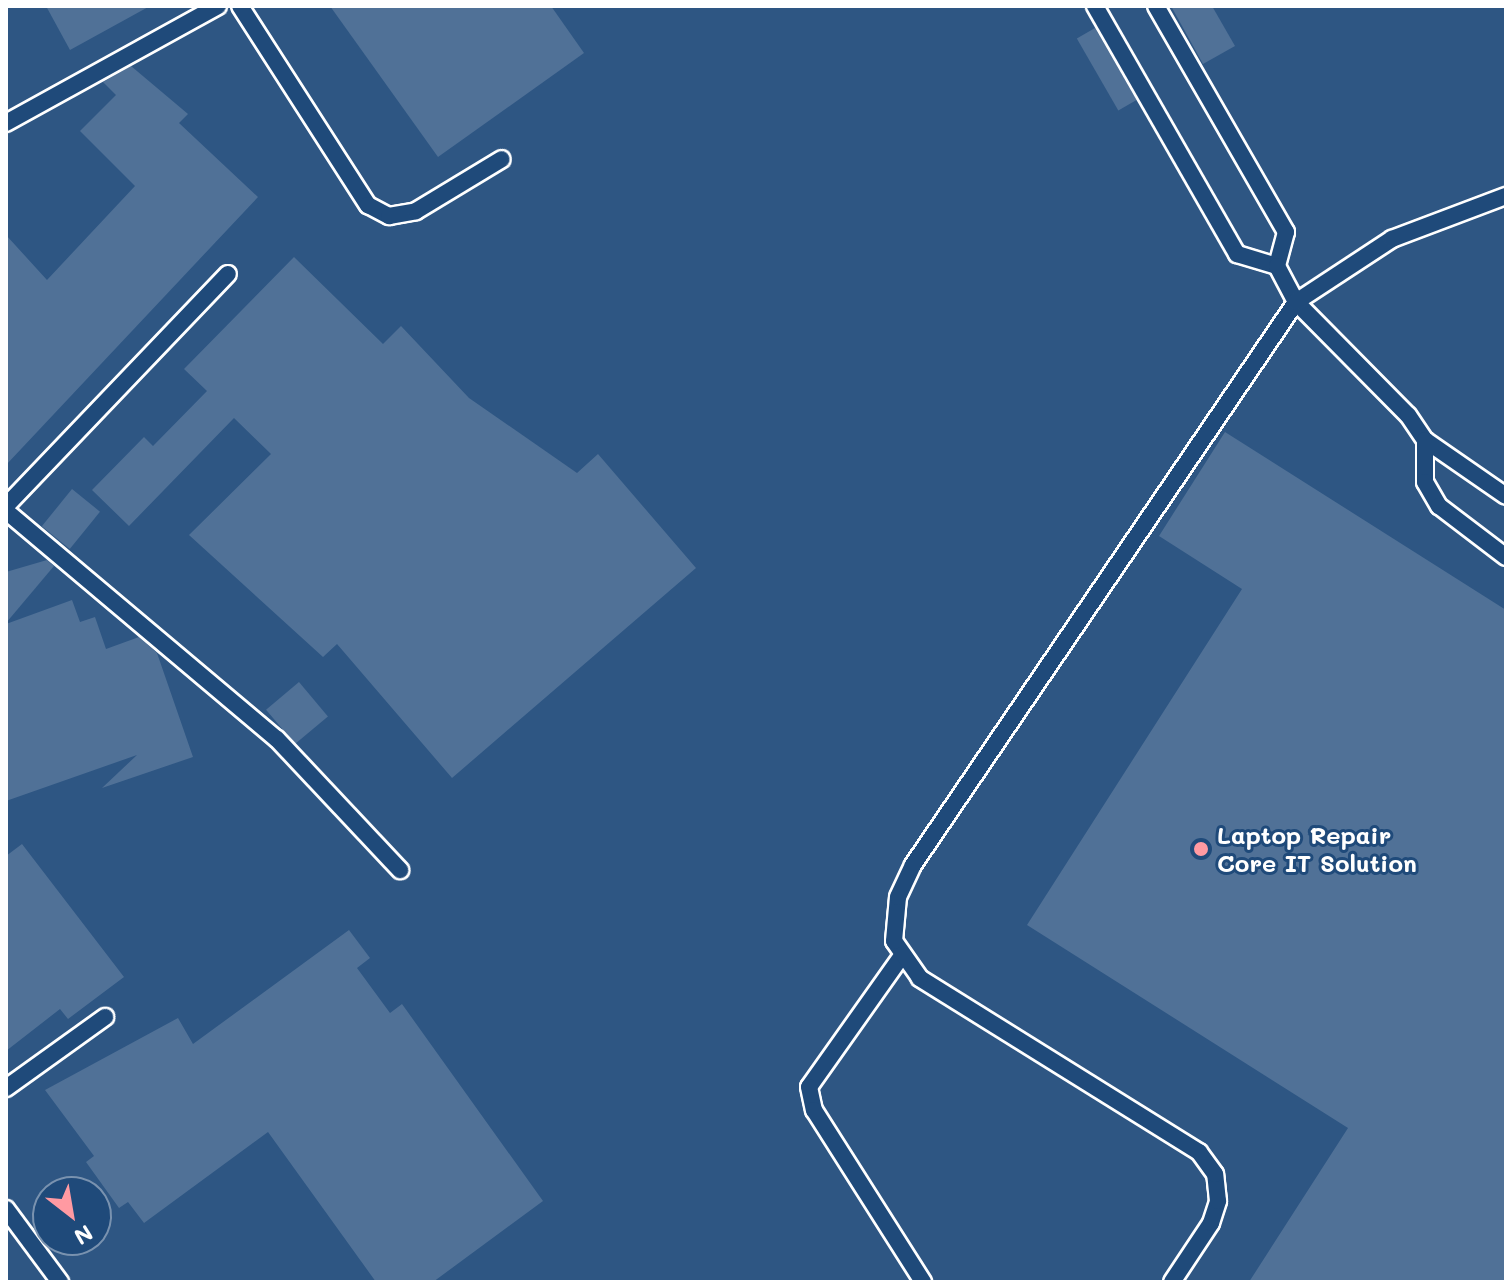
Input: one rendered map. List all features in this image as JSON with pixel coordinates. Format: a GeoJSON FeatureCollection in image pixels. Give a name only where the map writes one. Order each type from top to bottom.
{"type":"FeatureCollection","features":[{"type":"Feature","properties":{"kind":"lane"},"geometry":{"type":"LineString","coordinates":[[6,123],[218,6]]}},
{"type":"Feature","properties":{"kind":"lane"},"geometry":{"type":"LineString","coordinates":[[240,6],[368,205],[389,216],[416,211],[502,159]]}},
{"type":"Feature","properties":{"kind":"lane"},"geometry":{"type":"LineString","coordinates":[[1095,6],[1237,254],[1277,266]]}},
{"type":"Feature","properties":{"kind":"lane"},"geometry":{"type":"LineString","coordinates":[[1156,6],[1286,232],[1277,266],[1296,302],[1408,415],[1425,440],[1506,496]]}},
{"type":"Feature","properties":{"kind":"lane"},"geometry":{"type":"LineString","coordinates":[[1172,1282],[1218,1201],[1215,1174],[1199,1152],[920,978],[901,957],[893,923],[913,865],[1296,302],[1392,239],[1506,196]]}},
{"type":"Feature","properties":{"kind":"lane"},"geometry":{"type":"LineString","coordinates":[[228,274],[6,508],[277,739],[400,870]]}},
{"type":"Feature","properties":{"kind":"lane"},"geometry":{"type":"LineString","coordinates":[[1425,440],[1425,482],[1439,506],[1506,557]]}},
{"type":"Feature","properties":{"kind":"lane"},"geometry":{"type":"LineString","coordinates":[[901,957],[809,1087],[814,1110],[923,1282]]}},
{"type":"Feature","properties":{"kind":"lane"},"geometry":{"type":"LineString","coordinates":[[6,1088],[105,1017]]}},
{"type":"Feature","properties":{"kind":"lane"},"geometry":{"type":"LineString","coordinates":[[6,1209],[60,1282]]}},
{"type":"Feature","properties":{"kind":"shaded area"},"geometry":{"type":"Polygon","coordinates":[[[6,6],[1506,6],[1506,1282],[6,1282],[6,6]]]}},
{"type":"Feature","properties":{"kind":"building"},"geometry":{"type":"Polygon","coordinates":[[[46,6],[150,6],[70,50],[46,6]]]}},
{"type":"Feature","properties":{"kind":"building"},"geometry":{"type":"Polygon","coordinates":[[[330,6],[551,6],[584,53],[438,157],[330,6]]]}},
{"type":"Feature","properties":{"kind":"building"},"geometry":{"type":"Polygon","coordinates":[[[1171,6],[1212,6],[1235,46],[1203,64],[1171,6]]]}},
{"type":"Feature","properties":{"kind":"building"},"geometry":{"type":"Polygon","coordinates":[[[1095,28],[1136,100],[1118,110],[1077,38],[1095,28]]]}},
{"type":"Feature","properties":{"kind":"building"},"geometry":{"type":"Polygon","coordinates":[[[131,66],[188,114],[179,123],[258,197],[6,465],[6,235],[47,280],[135,186],[80,131],[116,95],[103,82],[131,66]]]}},
{"type":"Feature","properties":{"kind":"building"},"geometry":{"type":"Polygon","coordinates":[[[294,257],[383,344],[401,326],[469,398],[577,473],[598,454],[696,568],[452,778],[337,644],[323,657],[189,535],[271,454],[234,418],[129,526],[92,490],[144,437],[153,446],[207,391],[184,369],[294,257]]]}},
{"type":"Feature","properties":{"kind":"building"},"geometry":{"type":"Polygon","coordinates":[[[1225,432],[1506,610],[1506,1282],[1249,1282],[1348,1128],[1027,925],[1242,589],[1159,536],[1225,432]]]}},
{"type":"Feature","properties":{"kind":"building"},"geometry":{"type":"Polygon","coordinates":[[[72,489],[100,512],[70,549],[42,526],[72,489]]]}},
{"type":"Feature","properties":{"kind":"building"},"geometry":{"type":"Polygon","coordinates":[[[47,560],[54,566],[6,623],[6,572],[47,560]]]}},
{"type":"Feature","properties":{"kind":"building"},"geometry":{"type":"Polygon","coordinates":[[[72,600],[80,622],[95,617],[106,649],[139,637],[157,653],[193,757],[102,788],[137,755],[6,801],[6,624],[72,600]]]}},
{"type":"Feature","properties":{"kind":"building"},"geometry":{"type":"Polygon","coordinates":[[[299,682],[328,716],[295,744],[266,710],[299,682]]]}},
{"type":"Feature","properties":{"kind":"building"},"geometry":{"type":"Polygon","coordinates":[[[22,844],[124,977],[68,1019],[60,1009],[6,1051],[6,856],[22,844]]]}},
{"type":"Feature","properties":{"kind":"building"},"geometry":{"type":"Polygon","coordinates":[[[349,930],[370,958],[357,968],[390,1013],[402,1004],[543,1201],[433,1282],[376,1282],[268,1132],[144,1223],[128,1202],[119,1208],[112,1198],[112,1176],[96,1176],[86,1162],[94,1156],[45,1090],[178,1018],[193,1044],[349,930]]]}},
{"type":"Feature","properties":{"kind":"place","name":"Laptop Repair Core IT Solution"},"geometry":{"type":"Point","coordinates":[1201,849]}}]}
